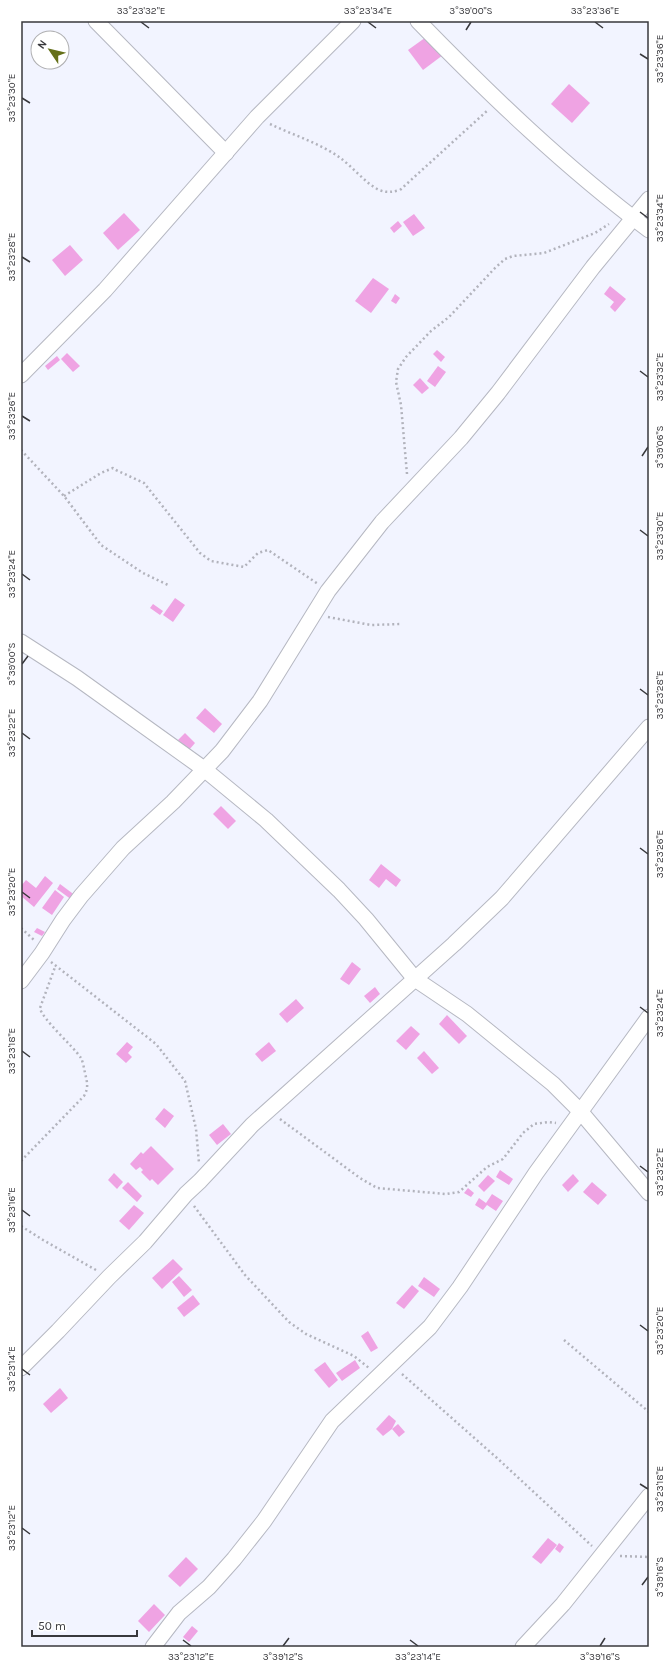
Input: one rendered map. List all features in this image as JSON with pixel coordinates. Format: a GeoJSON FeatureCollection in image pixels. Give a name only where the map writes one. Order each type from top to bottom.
{"type":"FeatureCollection","features":[{"type":"Feature","properties":{"kind":"street"},"geometry":{"type":"LineString","coordinates":[[96,21],[226,153]]}},
{"type":"Feature","properties":{"kind":"street"},"geometry":{"type":"LineString","coordinates":[[21,375],[105,290],[257,117],[353,21]]}},
{"type":"Feature","properties":{"kind":"street"},"geometry":{"type":"LineString","coordinates":[[418,21],[498,102],[629,216],[649,230]]}},
{"type":"Feature","properties":{"kind":"street"},"geometry":{"type":"LineString","coordinates":[[21,981],[81,896],[123,848],[173,802],[222,751],[260,701],[328,591],[382,522],[466,433],[593,267],[629,216],[649,199]]}},
{"type":"Feature","properties":{"kind":"street"},"geometry":{"type":"LineString","coordinates":[[21,642],[77,678],[204,769],[266,820],[318,868],[366,919],[415,979],[445,998],[494,1035],[552,1084],[580,1112],[649,1193]]}},
{"type":"Feature","properties":{"kind":"street"},"geometry":{"type":"LineString","coordinates":[[21,1368],[145,1242],[186,1194],[267,1110],[415,979],[502,898],[649,727]]}},
{"type":"Feature","properties":{"kind":"street"},"geometry":{"type":"LineString","coordinates":[[153,1647],[179,1613],[209,1587],[256,1532],[332,1421],[378,1375],[430,1327],[460,1287],[536,1173],[649,1017]]}},
{"type":"Feature","properties":{"kind":"street"},"geometry":{"type":"LineString","coordinates":[[523,1647],[563,1604],[649,1496]]}},
{"type":"Feature","properties":{"kind":"path"},"geometry":{"type":"LineString","coordinates":[[257,117],[328,150],[340,158],[377,189],[385,192],[392,192],[400,190],[498,102]]}},
{"type":"Feature","properties":{"kind":"path"},"geometry":{"type":"LineString","coordinates":[[409,492],[401,405],[396,382],[398,369],[406,357],[431,331],[449,317],[505,259],[513,256],[544,253],[595,233],[629,216]]}},
{"type":"Feature","properties":{"kind":"path"},"geometry":{"type":"LineString","coordinates":[[21,450],[64,496],[101,545],[143,572],[168,585]]}},
{"type":"Feature","properties":{"kind":"path"},"geometry":{"type":"LineString","coordinates":[[64,496],[101,473],[112,468],[144,483],[200,553],[211,561],[244,567],[258,553],[268,550],[328,591]]}},
{"type":"Feature","properties":{"kind":"path"},"geometry":{"type":"LineString","coordinates":[[313,614],[371,625],[401,624]]}},
{"type":"Feature","properties":{"kind":"path"},"geometry":{"type":"LineString","coordinates":[[42,953],[55,967],[156,1044],[185,1082],[196,1129],[200,1181]]}},
{"type":"Feature","properties":{"kind":"path"},"geometry":{"type":"LineString","coordinates":[[21,1161],[84,1096],[88,1086],[82,1060],[41,1012],[40,1008],[55,967]]}},
{"type":"Feature","properties":{"kind":"path"},"geometry":{"type":"LineString","coordinates":[[267,1110],[360,1178],[377,1188],[446,1194],[459,1192],[487,1167],[503,1159],[523,1133],[534,1124],[548,1122],[570,1125]]}},
{"type":"Feature","properties":{"kind":"path"},"geometry":{"type":"LineString","coordinates":[[186,1194],[245,1275],[289,1322],[306,1334],[358,1359],[378,1375]]}},
{"type":"Feature","properties":{"kind":"path"},"geometry":{"type":"LineString","coordinates":[[21,1226],[109,1277]]}},
{"type":"Feature","properties":{"kind":"path"},"geometry":{"type":"LineString","coordinates":[[564,1340],[649,1412]]}},
{"type":"Feature","properties":{"kind":"path"},"geometry":{"type":"LineString","coordinates":[[390,1364],[497,1458],[602,1555],[649,1557]]}},
{"type":"Feature","properties":{"kind":"building"},"geometry":{"type":"Polygon","coordinates":[[[429,35],[443,55],[423,70],[408,50],[429,35]]]}},
{"type":"Feature","properties":{"kind":"building"},"geometry":{"type":"Polygon","coordinates":[[[569,84],[590,103],[572,123],[551,104],[569,84]]]}},
{"type":"Feature","properties":{"kind":"building"},"geometry":{"type":"Polygon","coordinates":[[[124,213],[140,230],[118,250],[103,233],[124,213]]]}},
{"type":"Feature","properties":{"kind":"building"},"geometry":{"type":"Polygon","coordinates":[[[414,214],[425,228],[413,236],[403,222],[414,214]]]}},
{"type":"Feature","properties":{"kind":"building"},"geometry":{"type":"Polygon","coordinates":[[[398,221],[402,226],[394,233],[390,228],[398,221]]]}},
{"type":"Feature","properties":{"kind":"building"},"geometry":{"type":"Polygon","coordinates":[[[70,245],[83,260],[65,276],[52,260],[70,245]]]}},
{"type":"Feature","properties":{"kind":"building"},"geometry":{"type":"Polygon","coordinates":[[[373,278],[389,289],[371,313],[355,301],[373,278]]]}},
{"type":"Feature","properties":{"kind":"building"},"geometry":{"type":"Polygon","coordinates":[[[610,286],[626,299],[615,312],[610,307],[614,302],[604,294],[610,286]]]}},
{"type":"Feature","properties":{"kind":"building"},"geometry":{"type":"Polygon","coordinates":[[[395,294],[400,298],[396,304],[391,301],[395,294]]]}},
{"type":"Feature","properties":{"kind":"building"},"geometry":{"type":"Polygon","coordinates":[[[437,350],[445,357],[441,362],[433,354],[437,350]]]}},
{"type":"Feature","properties":{"kind":"building"},"geometry":{"type":"Polygon","coordinates":[[[67,353],[80,366],[73,372],[61,359],[67,353]]]}},
{"type":"Feature","properties":{"kind":"building"},"geometry":{"type":"Polygon","coordinates":[[[57,356],[60,360],[48,370],[45,366],[57,356]]]}},
{"type":"Feature","properties":{"kind":"building"},"geometry":{"type":"Polygon","coordinates":[[[438,366],[446,372],[435,387],[427,381],[438,366]]]}},
{"type":"Feature","properties":{"kind":"building"},"geometry":{"type":"Polygon","coordinates":[[[420,378],[429,388],[422,394],[413,385],[420,378]]]}},
{"type":"Feature","properties":{"kind":"building"},"geometry":{"type":"Polygon","coordinates":[[[175,598],[185,605],[173,622],[163,615],[175,598]]]}},
{"type":"Feature","properties":{"kind":"building"},"geometry":{"type":"Polygon","coordinates":[[[153,604],[163,611],[160,615],[150,608],[153,604]]]}},
{"type":"Feature","properties":{"kind":"building"},"geometry":{"type":"Polygon","coordinates":[[[205,708],[222,724],[214,733],[196,718],[205,708]]]}},
{"type":"Feature","properties":{"kind":"building"},"geometry":{"type":"Polygon","coordinates":[[[185,733],[195,743],[189,750],[178,740],[185,733]]]}},
{"type":"Feature","properties":{"kind":"building"},"geometry":{"type":"Polygon","coordinates":[[[221,806],[236,821],[228,829],[213,814],[221,806]]]}},
{"type":"Feature","properties":{"kind":"building"},"geometry":{"type":"Polygon","coordinates":[[[381,864],[401,880],[396,887],[386,879],[379,888],[369,880],[381,864]]]}},
{"type":"Feature","properties":{"kind":"building"},"geometry":{"type":"Polygon","coordinates":[[[45,876],[53,883],[34,907],[21,896],[21,886],[26,880],[36,888],[45,876]]]}},
{"type":"Feature","properties":{"kind":"building"},"geometry":{"type":"Polygon","coordinates":[[[60,884],[76,896],[72,900],[57,889],[60,884]]]}},
{"type":"Feature","properties":{"kind":"building"},"geometry":{"type":"Polygon","coordinates":[[[55,890],[64,897],[52,915],[42,908],[55,890]]]}},
{"type":"Feature","properties":{"kind":"building"},"geometry":{"type":"Polygon","coordinates":[[[37,928],[45,932],[42,936],[34,932],[37,928]]]}},
{"type":"Feature","properties":{"kind":"building"},"geometry":{"type":"Polygon","coordinates":[[[352,962],[361,969],[349,985],[340,979],[352,962]]]}},
{"type":"Feature","properties":{"kind":"building"},"geometry":{"type":"Polygon","coordinates":[[[375,987],[380,994],[370,1003],[364,996],[375,987]]]}},
{"type":"Feature","properties":{"kind":"building"},"geometry":{"type":"Polygon","coordinates":[[[296,999],[304,1008],[287,1023],[279,1014],[296,999]]]}},
{"type":"Feature","properties":{"kind":"building"},"geometry":{"type":"Polygon","coordinates":[[[447,1015],[467,1036],[459,1044],[439,1024],[447,1015]]]}},
{"type":"Feature","properties":{"kind":"building"},"geometry":{"type":"Polygon","coordinates":[[[411,1026],[420,1034],[406,1050],[396,1041],[411,1026]]]}},
{"type":"Feature","properties":{"kind":"building"},"geometry":{"type":"Polygon","coordinates":[[[127,1042],[133,1047],[128,1053],[132,1057],[126,1063],[116,1054],[127,1042]]]}},
{"type":"Feature","properties":{"kind":"building"},"geometry":{"type":"Polygon","coordinates":[[[269,1042],[276,1051],[262,1062],[255,1054],[269,1042]]]}},
{"type":"Feature","properties":{"kind":"building"},"geometry":{"type":"Polygon","coordinates":[[[424,1051],[439,1068],[432,1074],[417,1058],[424,1051]]]}},
{"type":"Feature","properties":{"kind":"building"},"geometry":{"type":"Polygon","coordinates":[[[164,1108],[174,1116],[165,1128],[155,1119],[164,1108]]]}},
{"type":"Feature","properties":{"kind":"building"},"geometry":{"type":"Polygon","coordinates":[[[223,1124],[231,1134],[217,1145],[209,1135],[223,1124]]]}},
{"type":"Feature","properties":{"kind":"building"},"geometry":{"type":"Polygon","coordinates":[[[151,1146],[174,1169],[158,1185],[152,1179],[150,1181],[141,1172],[143,1170],[140,1167],[136,1170],[130,1164],[141,1152],[143,1154],[151,1146]]]}},
{"type":"Feature","properties":{"kind":"building"},"geometry":{"type":"Polygon","coordinates":[[[500,1170],[513,1179],[509,1185],[496,1177],[500,1170]]]}},
{"type":"Feature","properties":{"kind":"building"},"geometry":{"type":"Polygon","coordinates":[[[114,1173],[123,1182],[117,1189],[108,1180],[114,1173]]]}},
{"type":"Feature","properties":{"kind":"building"},"geometry":{"type":"Polygon","coordinates":[[[573,1174],[579,1181],[568,1192],[562,1185],[573,1174]]]}},
{"type":"Feature","properties":{"kind":"building"},"geometry":{"type":"Polygon","coordinates":[[[488,1175],[495,1181],[484,1192],[478,1186],[488,1175]]]}},
{"type":"Feature","properties":{"kind":"building"},"geometry":{"type":"Polygon","coordinates":[[[128,1182],[142,1196],[137,1202],[122,1188],[128,1182]]]}},
{"type":"Feature","properties":{"kind":"building"},"geometry":{"type":"Polygon","coordinates":[[[592,1182],[607,1195],[598,1205],[583,1192],[592,1182]]]}},
{"type":"Feature","properties":{"kind":"building"},"geometry":{"type":"Polygon","coordinates":[[[468,1188],[474,1193],[471,1197],[464,1193],[468,1188]]]}},
{"type":"Feature","properties":{"kind":"building"},"geometry":{"type":"Polygon","coordinates":[[[492,1194],[503,1201],[496,1211],[487,1205],[483,1210],[475,1205],[479,1198],[486,1203],[492,1194]]]}},
{"type":"Feature","properties":{"kind":"building"},"geometry":{"type":"Polygon","coordinates":[[[134,1205],[144,1213],[129,1230],[119,1221],[134,1205]]]}},
{"type":"Feature","properties":{"kind":"building"},"geometry":{"type":"Polygon","coordinates":[[[173,1259],[183,1269],[162,1289],[152,1278],[173,1259]]]}},
{"type":"Feature","properties":{"kind":"building"},"geometry":{"type":"Polygon","coordinates":[[[179,1276],[192,1290],[184,1297],[172,1282],[179,1276]]]}},
{"type":"Feature","properties":{"kind":"building"},"geometry":{"type":"Polygon","coordinates":[[[424,1277],[440,1289],[434,1297],[418,1286],[424,1277]]]}},
{"type":"Feature","properties":{"kind":"building"},"geometry":{"type":"Polygon","coordinates":[[[412,1285],[419,1291],[404,1309],[396,1303],[412,1285]]]}},
{"type":"Feature","properties":{"kind":"building"},"geometry":{"type":"Polygon","coordinates":[[[193,1295],[200,1304],[184,1317],[177,1308],[193,1295]]]}},
{"type":"Feature","properties":{"kind":"building"},"geometry":{"type":"Polygon","coordinates":[[[368,1331],[378,1348],[371,1352],[361,1336],[368,1331]]]}},
{"type":"Feature","properties":{"kind":"building"},"geometry":{"type":"Polygon","coordinates":[[[355,1360],[360,1368],[342,1381],[336,1373],[355,1360]]]}},
{"type":"Feature","properties":{"kind":"building"},"geometry":{"type":"Polygon","coordinates":[[[325,1362],[338,1380],[329,1388],[314,1370],[325,1362]]]}},
{"type":"Feature","properties":{"kind":"building"},"geometry":{"type":"Polygon","coordinates":[[[60,1388],[68,1398],[51,1413],[43,1404],[60,1388]]]}},
{"type":"Feature","properties":{"kind":"building"},"geometry":{"type":"Polygon","coordinates":[[[389,1415],[396,1421],[392,1429],[383,1436],[376,1429],[389,1415]]]}},
{"type":"Feature","properties":{"kind":"building"},"geometry":{"type":"Polygon","coordinates":[[[398,1424],[405,1432],[399,1437],[392,1429],[398,1424]]]}},
{"type":"Feature","properties":{"kind":"building"},"geometry":{"type":"Polygon","coordinates":[[[548,1538],[557,1545],[541,1564],[532,1557],[548,1538]]]}},
{"type":"Feature","properties":{"kind":"building"},"geometry":{"type":"Polygon","coordinates":[[[559,1543],[564,1547],[560,1553],[555,1549],[559,1543]]]}},
{"type":"Feature","properties":{"kind":"building"},"geometry":{"type":"Polygon","coordinates":[[[186,1557],[198,1569],[180,1587],[168,1576],[186,1557]]]}},
{"type":"Feature","properties":{"kind":"building"},"geometry":{"type":"Polygon","coordinates":[[[154,1604],[165,1615],[149,1632],[138,1621],[154,1604]]]}},
{"type":"Feature","properties":{"kind":"building"},"geometry":{"type":"Polygon","coordinates":[[[192,1626],[198,1631],[189,1642],[183,1637],[192,1626]]]}}]}
